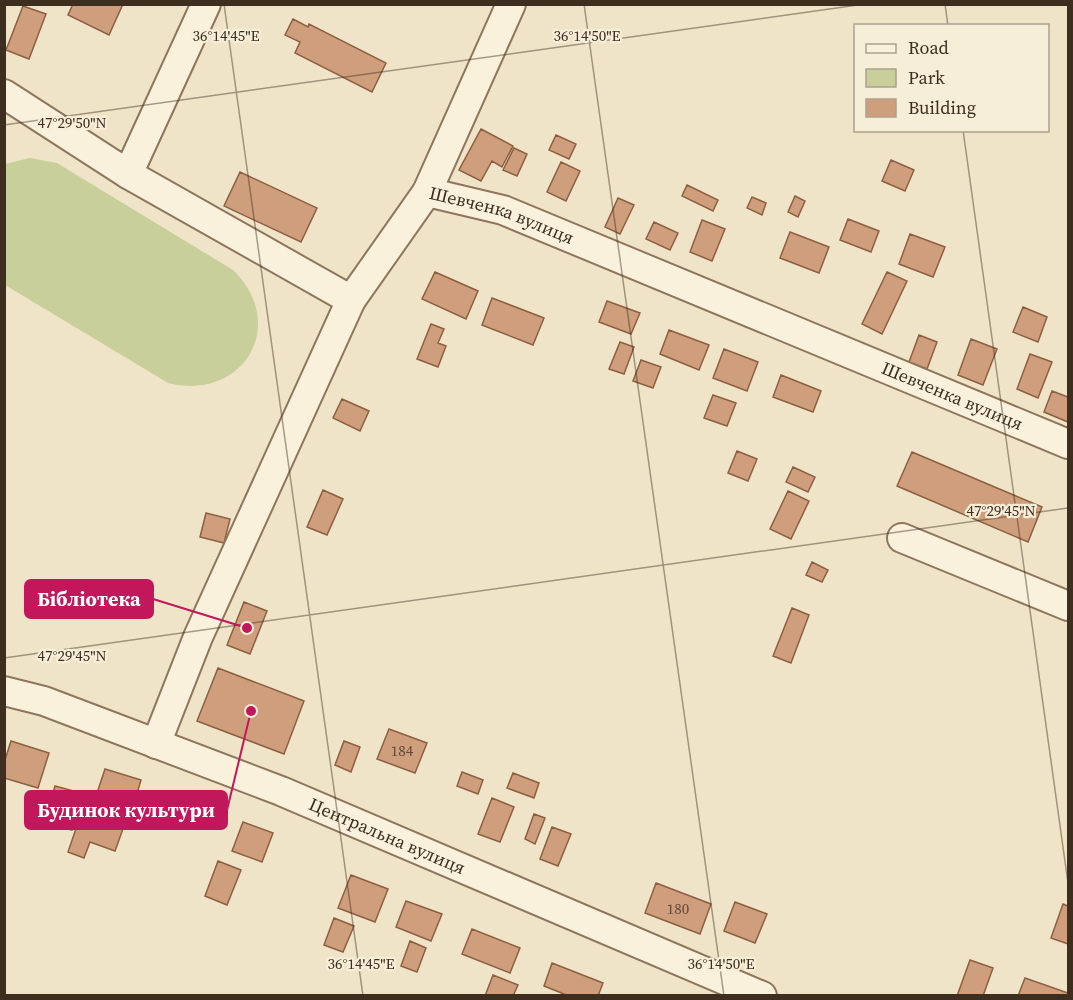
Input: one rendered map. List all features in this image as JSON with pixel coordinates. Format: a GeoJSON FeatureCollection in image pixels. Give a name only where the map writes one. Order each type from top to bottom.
{"type":"FeatureCollection","features":[{"type":"Feature","properties":{"kind":"street"},"geometry":{"type":"LineString","coordinates":[[128,174],[206,4]]}},
{"type":"Feature","properties":{"kind":"street"},"geometry":{"type":"LineString","coordinates":[[427,192],[511,4]]}},
{"type":"Feature","properties":{"kind":"street"},"geometry":{"type":"LineString","coordinates":[[4,94],[128,174],[351,300]]}},
{"type":"Feature","properties":{"kind":"street","name":"Шевченка вулиця"},"geometry":{"type":"LineString","coordinates":[[156,744],[198,637],[351,300],[427,192],[503,210],[1068,444]]}},
{"type":"Feature","properties":{"kind":"street"},"geometry":{"type":"LineString","coordinates":[[902,538],[1068,606]]}},
{"type":"Feature","properties":{"kind":"street","name":"Центральна вулиця"},"geometry":{"type":"LineString","coordinates":[[4,691],[44,701],[281,791],[762,996]]}},
{"type":"Feature","properties":{"kind":"green space"},"geometry":{"type":"Polygon","coordinates":[[[30,158],[57,163],[233,270],[249,291],[257,313],[257,334],[250,354],[237,370],[218,381],[195,386],[168,383],[5,285],[5,164],[30,158]]]}},
{"type":"Feature","properties":{"kind":"building"},"geometry":{"type":"Polygon","coordinates":[[[73,4],[123,4],[109,35],[68,15],[73,4]]]}},
{"type":"Feature","properties":{"kind":"building"},"geometry":{"type":"Polygon","coordinates":[[[23,6],[46,14],[29,59],[6,50],[23,6]]]}},
{"type":"Feature","properties":{"kind":"building"},"geometry":{"type":"Polygon","coordinates":[[[293,19],[308,27],[309,24],[386,63],[372,92],[295,53],[300,42],[285,35],[293,19]]]}},
{"type":"Feature","properties":{"kind":"building"},"geometry":{"type":"Polygon","coordinates":[[[481,129],[513,146],[502,167],[492,161],[481,181],[459,170],[481,129]]]}},
{"type":"Feature","properties":{"kind":"building"},"geometry":{"type":"Polygon","coordinates":[[[556,135],[576,144],[569,159],[549,150],[556,135]]]}},
{"type":"Feature","properties":{"kind":"building"},"geometry":{"type":"Polygon","coordinates":[[[514,148],[527,154],[517,176],[503,170],[514,148]]]}},
{"type":"Feature","properties":{"kind":"building"},"geometry":{"type":"Polygon","coordinates":[[[891,160],[914,170],[905,191],[882,181],[891,160]]]}},
{"type":"Feature","properties":{"kind":"building"},"geometry":{"type":"Polygon","coordinates":[[[561,162],[580,171],[566,201],[547,192],[561,162]]]}},
{"type":"Feature","properties":{"kind":"building"},"geometry":{"type":"Polygon","coordinates":[[[240,172],[317,208],[301,242],[224,206],[240,172]]]}},
{"type":"Feature","properties":{"kind":"building"},"geometry":{"type":"Polygon","coordinates":[[[687,185],[718,200],[713,211],[682,196],[687,185]]]}},
{"type":"Feature","properties":{"kind":"building"},"geometry":{"type":"Polygon","coordinates":[[[795,196],[805,201],[798,217],[788,212],[795,196]]]}},
{"type":"Feature","properties":{"kind":"building"},"geometry":{"type":"Polygon","coordinates":[[[752,197],[766,203],[762,215],[747,208],[752,197]]]}},
{"type":"Feature","properties":{"kind":"building"},"geometry":{"type":"Polygon","coordinates":[[[618,198],[634,205],[620,234],[605,227],[618,198]]]}},
{"type":"Feature","properties":{"kind":"building"},"geometry":{"type":"Polygon","coordinates":[[[848,219],[879,231],[871,252],[840,240],[848,219]]]}},
{"type":"Feature","properties":{"kind":"building"},"geometry":{"type":"Polygon","coordinates":[[[702,220],[725,229],[712,261],[690,252],[702,220]]]}},
{"type":"Feature","properties":{"kind":"building"},"geometry":{"type":"Polygon","coordinates":[[[654,222],[678,233],[670,250],[646,239],[654,222]]]}},
{"type":"Feature","properties":{"kind":"building"},"geometry":{"type":"Polygon","coordinates":[[[790,232],[829,247],[819,273],[780,258],[790,232]]]}},
{"type":"Feature","properties":{"kind":"building"},"geometry":{"type":"Polygon","coordinates":[[[910,234],[945,247],[933,277],[899,264],[910,234]]]}},
{"type":"Feature","properties":{"kind":"building"},"geometry":{"type":"Polygon","coordinates":[[[435,272],[478,291],[466,319],[422,299],[435,272]]]}},
{"type":"Feature","properties":{"kind":"building"},"geometry":{"type":"Polygon","coordinates":[[[887,272],[907,281],[882,334],[862,324],[887,272]]]}},
{"type":"Feature","properties":{"kind":"building"},"geometry":{"type":"Polygon","coordinates":[[[492,298],[544,318],[533,345],[482,325],[492,298]]]}},
{"type":"Feature","properties":{"kind":"building"},"geometry":{"type":"Polygon","coordinates":[[[607,301],[640,313],[631,334],[599,322],[607,301]]]}},
{"type":"Feature","properties":{"kind":"building"},"geometry":{"type":"Polygon","coordinates":[[[1023,307],[1047,317],[1038,342],[1013,332],[1023,307]]]}},
{"type":"Feature","properties":{"kind":"building"},"geometry":{"type":"Polygon","coordinates":[[[431,324],[444,329],[438,343],[446,346],[438,367],[417,359],[431,324]]]}},
{"type":"Feature","properties":{"kind":"building"},"geometry":{"type":"Polygon","coordinates":[[[669,330],[709,345],[699,370],[660,354],[669,330]]]}},
{"type":"Feature","properties":{"kind":"building"},"geometry":{"type":"Polygon","coordinates":[[[919,335],[937,342],[927,369],[909,362],[919,335]]]}},
{"type":"Feature","properties":{"kind":"building"},"geometry":{"type":"Polygon","coordinates":[[[971,339],[997,349],[983,385],[958,375],[971,339]]]}},
{"type":"Feature","properties":{"kind":"building"},"geometry":{"type":"Polygon","coordinates":[[[620,342],[634,347],[624,374],[609,369],[620,342]]]}},
{"type":"Feature","properties":{"kind":"building"},"geometry":{"type":"Polygon","coordinates":[[[724,349],[758,362],[747,391],[713,378],[724,349]]]}},
{"type":"Feature","properties":{"kind":"building"},"geometry":{"type":"Polygon","coordinates":[[[1030,354],[1052,362],[1038,398],[1017,389],[1030,354]]]}},
{"type":"Feature","properties":{"kind":"building"},"geometry":{"type":"Polygon","coordinates":[[[641,360],[661,367],[653,388],[633,381],[641,360]]]}},
{"type":"Feature","properties":{"kind":"building"},"geometry":{"type":"Polygon","coordinates":[[[781,375],[821,391],[813,412],[773,397],[781,375]]]}},
{"type":"Feature","properties":{"kind":"building"},"geometry":{"type":"Polygon","coordinates":[[[1052,391],[1068,397],[1068,422],[1044,412],[1052,391]]]}},
{"type":"Feature","properties":{"kind":"building"},"geometry":{"type":"Polygon","coordinates":[[[713,395],[736,403],[727,426],[704,418],[713,395]]]}},
{"type":"Feature","properties":{"kind":"building"},"geometry":{"type":"Polygon","coordinates":[[[342,399],[369,411],[360,431],[333,418],[342,399]]]}},
{"type":"Feature","properties":{"kind":"building"},"geometry":{"type":"Polygon","coordinates":[[[737,451],[757,459],[748,481],[728,473],[737,451]]]}},
{"type":"Feature","properties":{"kind":"building"},"geometry":{"type":"Polygon","coordinates":[[[912,452],[1042,507],[1028,542],[897,486],[912,452]]]}},
{"type":"Feature","properties":{"kind":"building"},"geometry":{"type":"Polygon","coordinates":[[[793,467],[815,477],[808,492],[786,482],[793,467]]]}},
{"type":"Feature","properties":{"kind":"building"},"geometry":{"type":"Polygon","coordinates":[[[323,490],[343,499],[327,535],[307,527],[323,490]]]}},
{"type":"Feature","properties":{"kind":"building"},"geometry":{"type":"Polygon","coordinates":[[[788,491],[809,501],[791,539],[770,529],[788,491]]]}},
{"type":"Feature","properties":{"kind":"building"},"geometry":{"type":"Polygon","coordinates":[[[206,513],[230,519],[224,543],[200,537],[206,513]]]}},
{"type":"Feature","properties":{"kind":"building"},"geometry":{"type":"Polygon","coordinates":[[[812,562],[828,570],[822,582],[806,575],[812,562]]]}},
{"type":"Feature","properties":{"kind":"building"},"geometry":{"type":"Polygon","coordinates":[[[244,602],[267,611],[250,654],[227,645],[244,602]]]}},
{"type":"Feature","properties":{"kind":"building"},"geometry":{"type":"Polygon","coordinates":[[[792,608],[809,615],[791,663],[773,656],[792,608]]]}},
{"type":"Feature","properties":{"kind":"building"},"geometry":{"type":"Polygon","coordinates":[[[218,668],[304,701],[284,754],[197,721],[218,668]]]}},
{"type":"Feature","properties":{"kind":"building"},"geometry":{"type":"Polygon","coordinates":[[[389,729],[427,743],[415,773],[377,759],[389,729]]]}},
{"type":"Feature","properties":{"kind":"building"},"geometry":{"type":"Polygon","coordinates":[[[11,741],[49,753],[38,788],[4,778],[4,763],[11,741]]]}},
{"type":"Feature","properties":{"kind":"building"},"geometry":{"type":"Polygon","coordinates":[[[344,741],[360,747],[351,772],[335,765],[344,741]]]}},
{"type":"Feature","properties":{"kind":"building"},"geometry":{"type":"Polygon","coordinates":[[[105,769],[141,780],[131,814],[94,802],[105,769]]]}},
{"type":"Feature","properties":{"kind":"building"},"geometry":{"type":"Polygon","coordinates":[[[462,772],[483,780],[478,794],[457,786],[462,772]]]}},
{"type":"Feature","properties":{"kind":"building"},"geometry":{"type":"Polygon","coordinates":[[[513,773],[539,783],[534,798],[507,788],[513,773]]]}},
{"type":"Feature","properties":{"kind":"building"},"geometry":{"type":"Polygon","coordinates":[[[55,786],[81,793],[72,830],[45,823],[55,786]]]}},
{"type":"Feature","properties":{"kind":"building"},"geometry":{"type":"Polygon","coordinates":[[[492,798],[514,807],[500,842],[478,834],[492,798]]]}},
{"type":"Feature","properties":{"kind":"building"},"geometry":{"type":"Polygon","coordinates":[[[82,811],[124,826],[115,851],[90,842],[84,858],[68,852],[82,811]]]}},
{"type":"Feature","properties":{"kind":"building"},"geometry":{"type":"Polygon","coordinates":[[[534,814],[545,818],[535,844],[525,839],[534,814]]]}},
{"type":"Feature","properties":{"kind":"building"},"geometry":{"type":"Polygon","coordinates":[[[243,822],[273,833],[262,862],[232,851],[243,822]]]}},
{"type":"Feature","properties":{"kind":"building"},"geometry":{"type":"Polygon","coordinates":[[[552,827],[571,834],[558,866],[540,859],[552,827]]]}},
{"type":"Feature","properties":{"kind":"building"},"geometry":{"type":"Polygon","coordinates":[[[218,861],[241,870],[227,905],[205,896],[218,861]]]}},
{"type":"Feature","properties":{"kind":"building"},"geometry":{"type":"Polygon","coordinates":[[[351,875],[388,889],[375,922],[338,908],[351,875]]]}},
{"type":"Feature","properties":{"kind":"building"},"geometry":{"type":"Polygon","coordinates":[[[656,883],[711,904],[700,934],[645,913],[656,883]]]}},
{"type":"Feature","properties":{"kind":"building"},"geometry":{"type":"Polygon","coordinates":[[[406,901],[442,914],[431,941],[396,927],[406,901]]]}},
{"type":"Feature","properties":{"kind":"building"},"geometry":{"type":"Polygon","coordinates":[[[735,902],[767,914],[755,943],[724,931],[735,902]]]}},
{"type":"Feature","properties":{"kind":"building"},"geometry":{"type":"Polygon","coordinates":[[[1063,904],[1068,906],[1068,944],[1051,938],[1063,904]]]}},
{"type":"Feature","properties":{"kind":"building"},"geometry":{"type":"Polygon","coordinates":[[[334,918],[354,926],[343,952],[324,945],[334,918]]]}},
{"type":"Feature","properties":{"kind":"building"},"geometry":{"type":"Polygon","coordinates":[[[472,929],[520,948],[510,973],[462,954],[472,929]]]}},
{"type":"Feature","properties":{"kind":"building"},"geometry":{"type":"Polygon","coordinates":[[[410,941],[426,948],[417,972],[401,966],[410,941]]]}},
{"type":"Feature","properties":{"kind":"building"},"geometry":{"type":"Polygon","coordinates":[[[970,960],[993,968],[983,996],[957,996],[970,960]]]}},
{"type":"Feature","properties":{"kind":"building"},"geometry":{"type":"Polygon","coordinates":[[[552,963],[603,983],[598,996],[569,996],[544,986],[552,963]]]}},
{"type":"Feature","properties":{"kind":"building"},"geometry":{"type":"Polygon","coordinates":[[[493,975],[518,985],[513,996],[485,996],[493,975]]]}},
{"type":"Feature","properties":{"kind":"building"},"geometry":{"type":"Polygon","coordinates":[[[1025,978],[1068,993],[1068,996],[1018,996],[1025,978]]]}},
{"type":"Feature","properties":{"kind":"place","name":"Бібліотека"},"geometry":{"type":"Point","coordinates":[247,628]}},
{"type":"Feature","properties":{"kind":"place","name":"Будинок культури"},"geometry":{"type":"Point","coordinates":[251,711]}}]}
